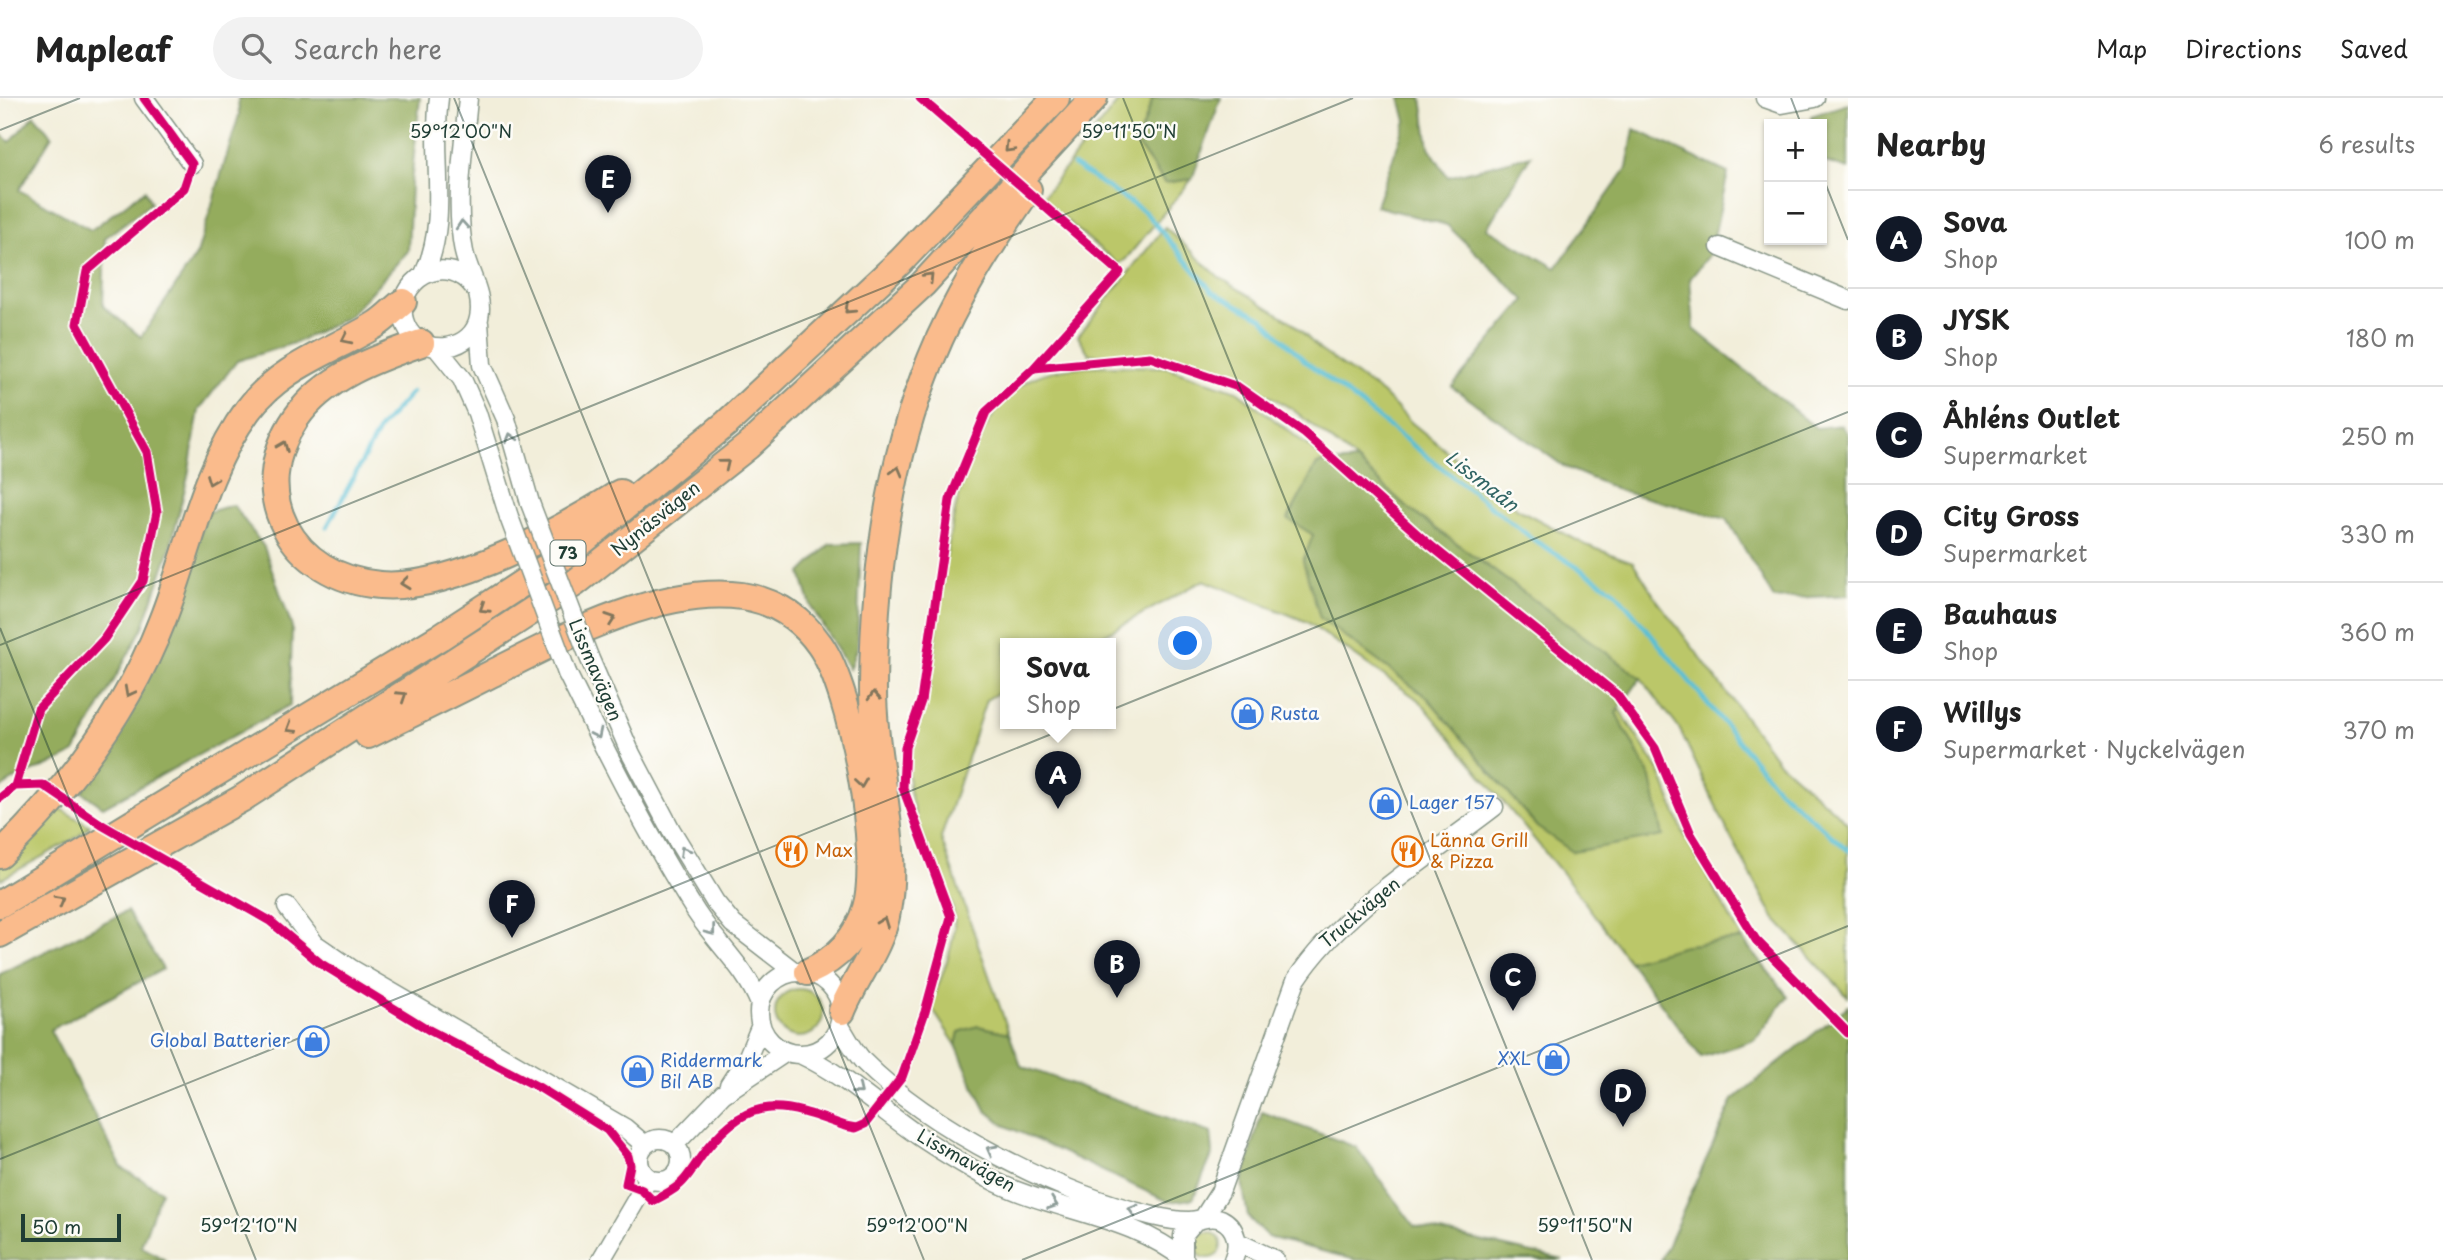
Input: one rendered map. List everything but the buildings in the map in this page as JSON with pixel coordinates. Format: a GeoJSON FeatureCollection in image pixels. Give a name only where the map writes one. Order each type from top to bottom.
{"type":"FeatureCollection","features":[{"type":"Feature","properties":{"kind":"highway","name":"Nynäsvägen"},"geometry":{"type":"LineString","coordinates":[[0,904],[440,637],[567,554],[727,424],[901,261],[1056,98]]}},
{"type":"Feature","properties":{"kind":"highway","name":"Nynäsvägen"},"geometry":{"type":"LineString","coordinates":[[0,934],[241,799],[575,583],[748,446],[923,284],[1087,106]]}},
{"type":"Feature","properties":{"kind":"highway"},"geometry":{"type":"LineString","coordinates":[[841,1019],[887,913],[891,877],[873,687],[876,597],[889,500],[899,462],[931,358],[973,278],[991,244],[1087,106]]}},
{"type":"Feature","properties":{"kind":"highway"},"geometry":{"type":"LineString","coordinates":[[0,855],[65,786],[127,696],[162,621],[215,470],[249,409],[274,383],[309,357],[376,325],[403,302]]}},
{"type":"Feature","properties":{"kind":"highway"},"geometry":{"type":"LineString","coordinates":[[429,346],[358,367],[324,390],[297,417],[275,468],[275,498],[284,528],[299,549],[319,566],[348,578],[381,586],[419,581],[460,571],[573,523],[727,424]]}},
{"type":"Feature","properties":{"kind":"highway"},"geometry":{"type":"LineString","coordinates":[[241,799],[594,625],[689,598],[742,596],[769,603],[803,624],[830,662],[856,751],[867,821],[870,874],[867,907],[856,933],[843,950],[802,972]]}},
{"type":"Feature","properties":{"kind":"street"},"geometry":{"type":"LineString","coordinates":[[144,98],[192,164]]}},
{"type":"Feature","properties":{"kind":"street"},"geometry":{"type":"LineString","coordinates":[[424,274],[439,235],[436,175],[439,98]]}},
{"type":"Feature","properties":{"kind":"street"},"geometry":{"type":"LineString","coordinates":[[468,98],[460,184],[464,251],[477,291],[481,306],[479,322],[470,337],[455,346],[429,346],[410,332],[403,317],[403,302],[410,285],[424,274],[444,270],[463,276],[477,291]]}},
{"type":"Feature","properties":{"kind":"street"},"geometry":{"type":"LineString","coordinates":[[1765,98],[1782,104],[1815,98]]}},
{"type":"Feature","properties":{"kind":"street"},"geometry":{"type":"LineString","coordinates":[[1720,247],[1848,300]]}},
{"type":"Feature","properties":{"kind":"street","name":"Lissmavägen"},"geometry":{"type":"LineString","coordinates":[[479,322],[482,365],[506,419],[530,503],[589,657],[637,765],[715,902],[733,924],[802,972]]}},
{"type":"Feature","properties":{"kind":"street","name":"Lissmavägen"},"geometry":{"type":"LineString","coordinates":[[429,346],[462,379],[477,413],[509,517],[567,673],[650,835],[698,915],[753,985],[760,1004]]}},
{"type":"Feature","properties":{"kind":"street","name":"Truckvägen"},"geometry":{"type":"LineString","coordinates":[[1199,1219],[1211,1209],[1227,1172],[1296,980],[1315,951],[1393,885],[1494,807]]}},
{"type":"Feature","properties":{"kind":"street"},"geometry":{"type":"LineString","coordinates":[[287,906],[315,944],[341,962],[625,1128],[645,1144]]}},
{"type":"Feature","properties":{"kind":"street"},"geometry":{"type":"LineString","coordinates":[[675,1144],[723,1094],[748,1056],[761,1025],[760,1004],[767,988],[779,977],[802,972],[832,986],[841,1019],[828,1044],[793,1053],[723,1094]]}},
{"type":"Feature","properties":{"kind":"street","name":"Lissmavägen"},"geometry":{"type":"LineString","coordinates":[[841,1019],[862,1060],[880,1076],[941,1121],[986,1147],[1074,1191],[1153,1216],[1221,1220],[1228,1225]]}},
{"type":"Feature","properties":{"kind":"street"},"geometry":{"type":"LineString","coordinates":[[761,1025],[775,1046],[793,1053]]}},
{"type":"Feature","properties":{"kind":"street","name":"Lissmavägen"},"geometry":{"type":"LineString","coordinates":[[793,1053],[846,1080],[919,1136],[991,1179],[1038,1199],[1139,1231],[1184,1259]]}},
{"type":"Feature","properties":{"kind":"street"},"geometry":{"type":"LineString","coordinates":[[658,1139],[675,1144],[681,1155],[678,1170],[663,1181],[649,1178],[643,1172],[639,1160],[645,1144],[658,1139]]}},
{"type":"Feature","properties":{"kind":"street","name":"Truckvägen"},"geometry":{"type":"LineString","coordinates":[[1227,1172],[1225,1196],[1228,1225]]}},
{"type":"Feature","properties":{"kind":"street"},"geometry":{"type":"LineString","coordinates":[[609,1257],[649,1178]]}},
{"type":"Feature","properties":{"kind":"street","name":"Lissmavägen"},"geometry":{"type":"LineString","coordinates":[[1184,1259],[1183,1234],[1199,1219]]}},
{"type":"Feature","properties":{"kind":"street"},"geometry":{"type":"LineString","coordinates":[[1228,1225],[1237,1242],[1275,1260]]}},
{"type":"Feature","properties":{"kind":"street"},"geometry":{"type":"LineString","coordinates":[[1233,1260],[1237,1242]]}},
{"type":"Feature","properties":{"kind":"green space"},"geometry":{"type":"Polygon","coordinates":[[[238,98],[420,98],[411,183],[408,251],[348,317],[297,342],[237,361],[199,410],[188,476],[170,549],[143,627],[75,752],[0,789],[0,134],[10,142],[34,115],[52,136],[19,190],[91,230],[145,190],[151,203],[105,238],[103,306],[141,337],[197,254],[239,115],[238,98]]]}},
{"type":"Feature","properties":{"kind":"green space"},"geometry":{"type":"Polygon","coordinates":[[[1121,98],[1153,98],[1137,144],[1164,183],[1192,179],[1125,260],[1118,264],[1041,199],[1121,98]]]}},
{"type":"Feature","properties":{"kind":"green space"},"geometry":{"type":"Polygon","coordinates":[[[1153,98],[1221,98],[1192,179],[1165,183],[1137,144],[1153,98]]]}},
{"type":"Feature","properties":{"kind":"green space"},"geometry":{"type":"Polygon","coordinates":[[[1400,98],[1422,98],[1429,147],[1448,177],[1531,155],[1487,228],[1556,268],[1627,168],[1634,129],[1728,173],[1710,254],[1690,279],[1694,329],[1816,428],[1841,425],[1848,434],[1848,595],[1774,599],[1727,519],[1624,492],[1565,467],[1452,387],[1525,300],[1447,225],[1376,206],[1406,121],[1400,98]]]}},
{"type":"Feature","properties":{"kind":"green space"},"geometry":{"type":"Polygon","coordinates":[[[1848,104],[1848,169],[1827,163],[1827,119],[1811,119],[1811,116],[1848,104]]]}},
{"type":"Feature","properties":{"kind":"green space"},"geometry":{"type":"Polygon","coordinates":[[[1165,227],[1219,277],[1292,322],[1320,350],[1382,393],[1412,423],[1518,509],[1586,545],[1633,562],[1657,600],[1778,761],[1848,823],[1848,997],[1774,918],[1730,836],[1680,730],[1641,678],[1409,509],[1357,461],[1292,409],[1226,371],[1182,359],[1089,354],[1078,336],[1165,227]]]}},
{"type":"Feature","properties":{"kind":"green space"},"geometry":{"type":"Polygon","coordinates":[[[1110,366],[1165,367],[1237,391],[1330,463],[1317,464],[1313,535],[1320,618],[1428,698],[1537,827],[1651,778],[1616,713],[1619,709],[1660,772],[1683,832],[1742,939],[1689,945],[1629,961],[1568,880],[1420,701],[1307,622],[1204,580],[1098,638],[1000,638],[1000,692],[986,700],[941,838],[1009,1033],[978,1026],[959,1032],[956,1045],[931,1007],[953,938],[954,915],[948,892],[916,816],[909,785],[908,764],[928,693],[951,529],[961,487],[975,447],[995,413],[1020,386],[1034,377],[1051,372],[1110,366]]]}},
{"type":"Feature","properties":{"kind":"green space"},"geometry":{"type":"Polygon","coordinates":[[[1357,461],[1409,509],[1641,678],[1616,713],[1651,778],[1663,836],[1573,852],[1537,827],[1428,698],[1320,618],[1303,561],[1313,535],[1288,519],[1317,464],[1357,461]]]}},
{"type":"Feature","properties":{"kind":"green space"},"geometry":{"type":"Polygon","coordinates":[[[233,505],[264,547],[292,627],[290,705],[103,807],[82,792],[142,688],[208,512],[233,505]]]}},
{"type":"Feature","properties":{"kind":"green space"},"geometry":{"type":"Polygon","coordinates":[[[861,543],[857,647],[849,669],[811,606],[801,573],[830,544],[861,543]]]}},
{"type":"Feature","properties":{"kind":"green space"},"geometry":{"type":"Polygon","coordinates":[[[57,807],[90,826],[76,838],[0,880],[0,865],[57,807]]]}},
{"type":"Feature","properties":{"kind":"green space"},"geometry":{"type":"Polygon","coordinates":[[[127,911],[163,969],[50,1030],[122,1168],[161,1191],[141,1246],[165,1260],[0,1260],[0,974],[127,911]]]}},
{"type":"Feature","properties":{"kind":"green space"},"geometry":{"type":"Polygon","coordinates":[[[1742,939],[1788,996],[1755,1040],[1701,1057],[1629,961],[1689,945],[1742,939]]]}},
{"type":"Feature","properties":{"kind":"green space"},"geometry":{"type":"Polygon","coordinates":[[[799,989],[816,996],[823,1013],[816,1030],[799,1037],[782,1030],[775,1013],[782,996],[799,989]]]}},
{"type":"Feature","properties":{"kind":"green space"},"geometry":{"type":"Polygon","coordinates":[[[1848,1006],[1848,1260],[1661,1260],[1733,1100],[1848,1006]]]}},
{"type":"Feature","properties":{"kind":"green space"},"geometry":{"type":"Polygon","coordinates":[[[978,1026],[1009,1033],[1021,1066],[1211,1133],[1213,1153],[1193,1199],[1169,1202],[1004,1125],[986,1110],[956,1045],[959,1032],[978,1026]]]}},
{"type":"Feature","properties":{"kind":"green space"},"geometry":{"type":"Polygon","coordinates":[[[1262,1112],[1356,1147],[1414,1226],[1563,1260],[1356,1260],[1268,1237],[1248,1217],[1242,1182],[1262,1112]]]}},
{"type":"Feature","properties":{"kind":"green space"},"geometry":{"type":"Polygon","coordinates":[[[1208,1232],[1217,1236],[1221,1245],[1217,1254],[1208,1258],[1199,1254],[1195,1245],[1199,1236],[1208,1232]]]}},
{"type":"Feature","properties":{"kind":"waterway","name":"Lissmaån"},"geometry":{"type":"LineString","coordinates":[[1073,165],[1145,212],[1212,291],[1262,318],[1305,361],[1534,540],[1615,591],[1778,789],[1848,850]]}},
{"type":"Feature","properties":{"kind":"waterway"},"geometry":{"type":"LineString","coordinates":[[327,527],[380,428],[412,392]]}},
{"type":"Feature","properties":{"kind":"cycle path"},"geometry":{"type":"LineString","coordinates":[[0,798],[15,786],[38,709],[104,639],[143,581],[157,512],[147,452],[77,324],[87,271],[184,188],[192,164],[144,98]]}},
{"type":"Feature","properties":{"kind":"cycle path"},"geometry":{"type":"LineString","coordinates":[[15,786],[43,785],[102,825],[270,921],[320,963],[429,1030],[540,1088],[607,1130],[628,1156],[630,1165],[626,1184],[642,1190],[653,1201],[680,1185],[723,1131],[754,1111],[786,1109],[804,1112],[845,1126],[856,1128],[865,1124],[902,1077],[925,1012],[951,917],[903,788],[905,747],[921,701],[950,500],[986,412],[1034,368],[1120,272],[920,98]]}},
{"type":"Feature","properties":{"kind":"cycle path"},"geometry":{"type":"LineString","coordinates":[[1034,368],[1150,357],[1238,387],[1304,433],[1425,541],[1617,695],[1655,748],[1691,834],[1756,940],[1848,1033]]}},
{"type":"Feature","properties":{"kind":"place","name":"Bauhaus"},"geometry":{"type":"Point","coordinates":[608,213]}},
{"type":"Feature","properties":{"kind":"place","name":"Rusta"},"geometry":{"type":"Point","coordinates":[1247,714]}},
{"type":"Feature","properties":{"kind":"place","name":"Lager 157"},"geometry":{"type":"Point","coordinates":[1386,803]}},
{"type":"Feature","properties":{"kind":"place","name":"Sova"},"geometry":{"type":"Point","coordinates":[1058,809]}},
{"type":"Feature","properties":{"kind":"place","name":"Max"},"geometry":{"type":"Point","coordinates":[792,851]}},
{"type":"Feature","properties":{"kind":"place","name":"Länna Grill & Pizza"},"geometry":{"type":"Point","coordinates":[1407,851]}},
{"type":"Feature","properties":{"kind":"place","name":"Willys"},"geometry":{"type":"Point","coordinates":[512,938]}},
{"type":"Feature","properties":{"kind":"place","name":"JYSK"},"geometry":{"type":"Point","coordinates":[1117,998]}},
{"type":"Feature","properties":{"kind":"place","name":"Åhléns Outlet"},"geometry":{"type":"Point","coordinates":[1513,1011]}},
{"type":"Feature","properties":{"kind":"place","name":"Global Batterier"},"geometry":{"type":"Point","coordinates":[313,1041]}},
{"type":"Feature","properties":{"kind":"place","name":"XXL"},"geometry":{"type":"Point","coordinates":[1554,1059]}},
{"type":"Feature","properties":{"kind":"place","name":"Riddermark Bil AB"},"geometry":{"type":"Point","coordinates":[637,1071]}},
{"type":"Feature","properties":{"kind":"place","name":"City Gross"},"geometry":{"type":"Point","coordinates":[1623,1127]}}]}
